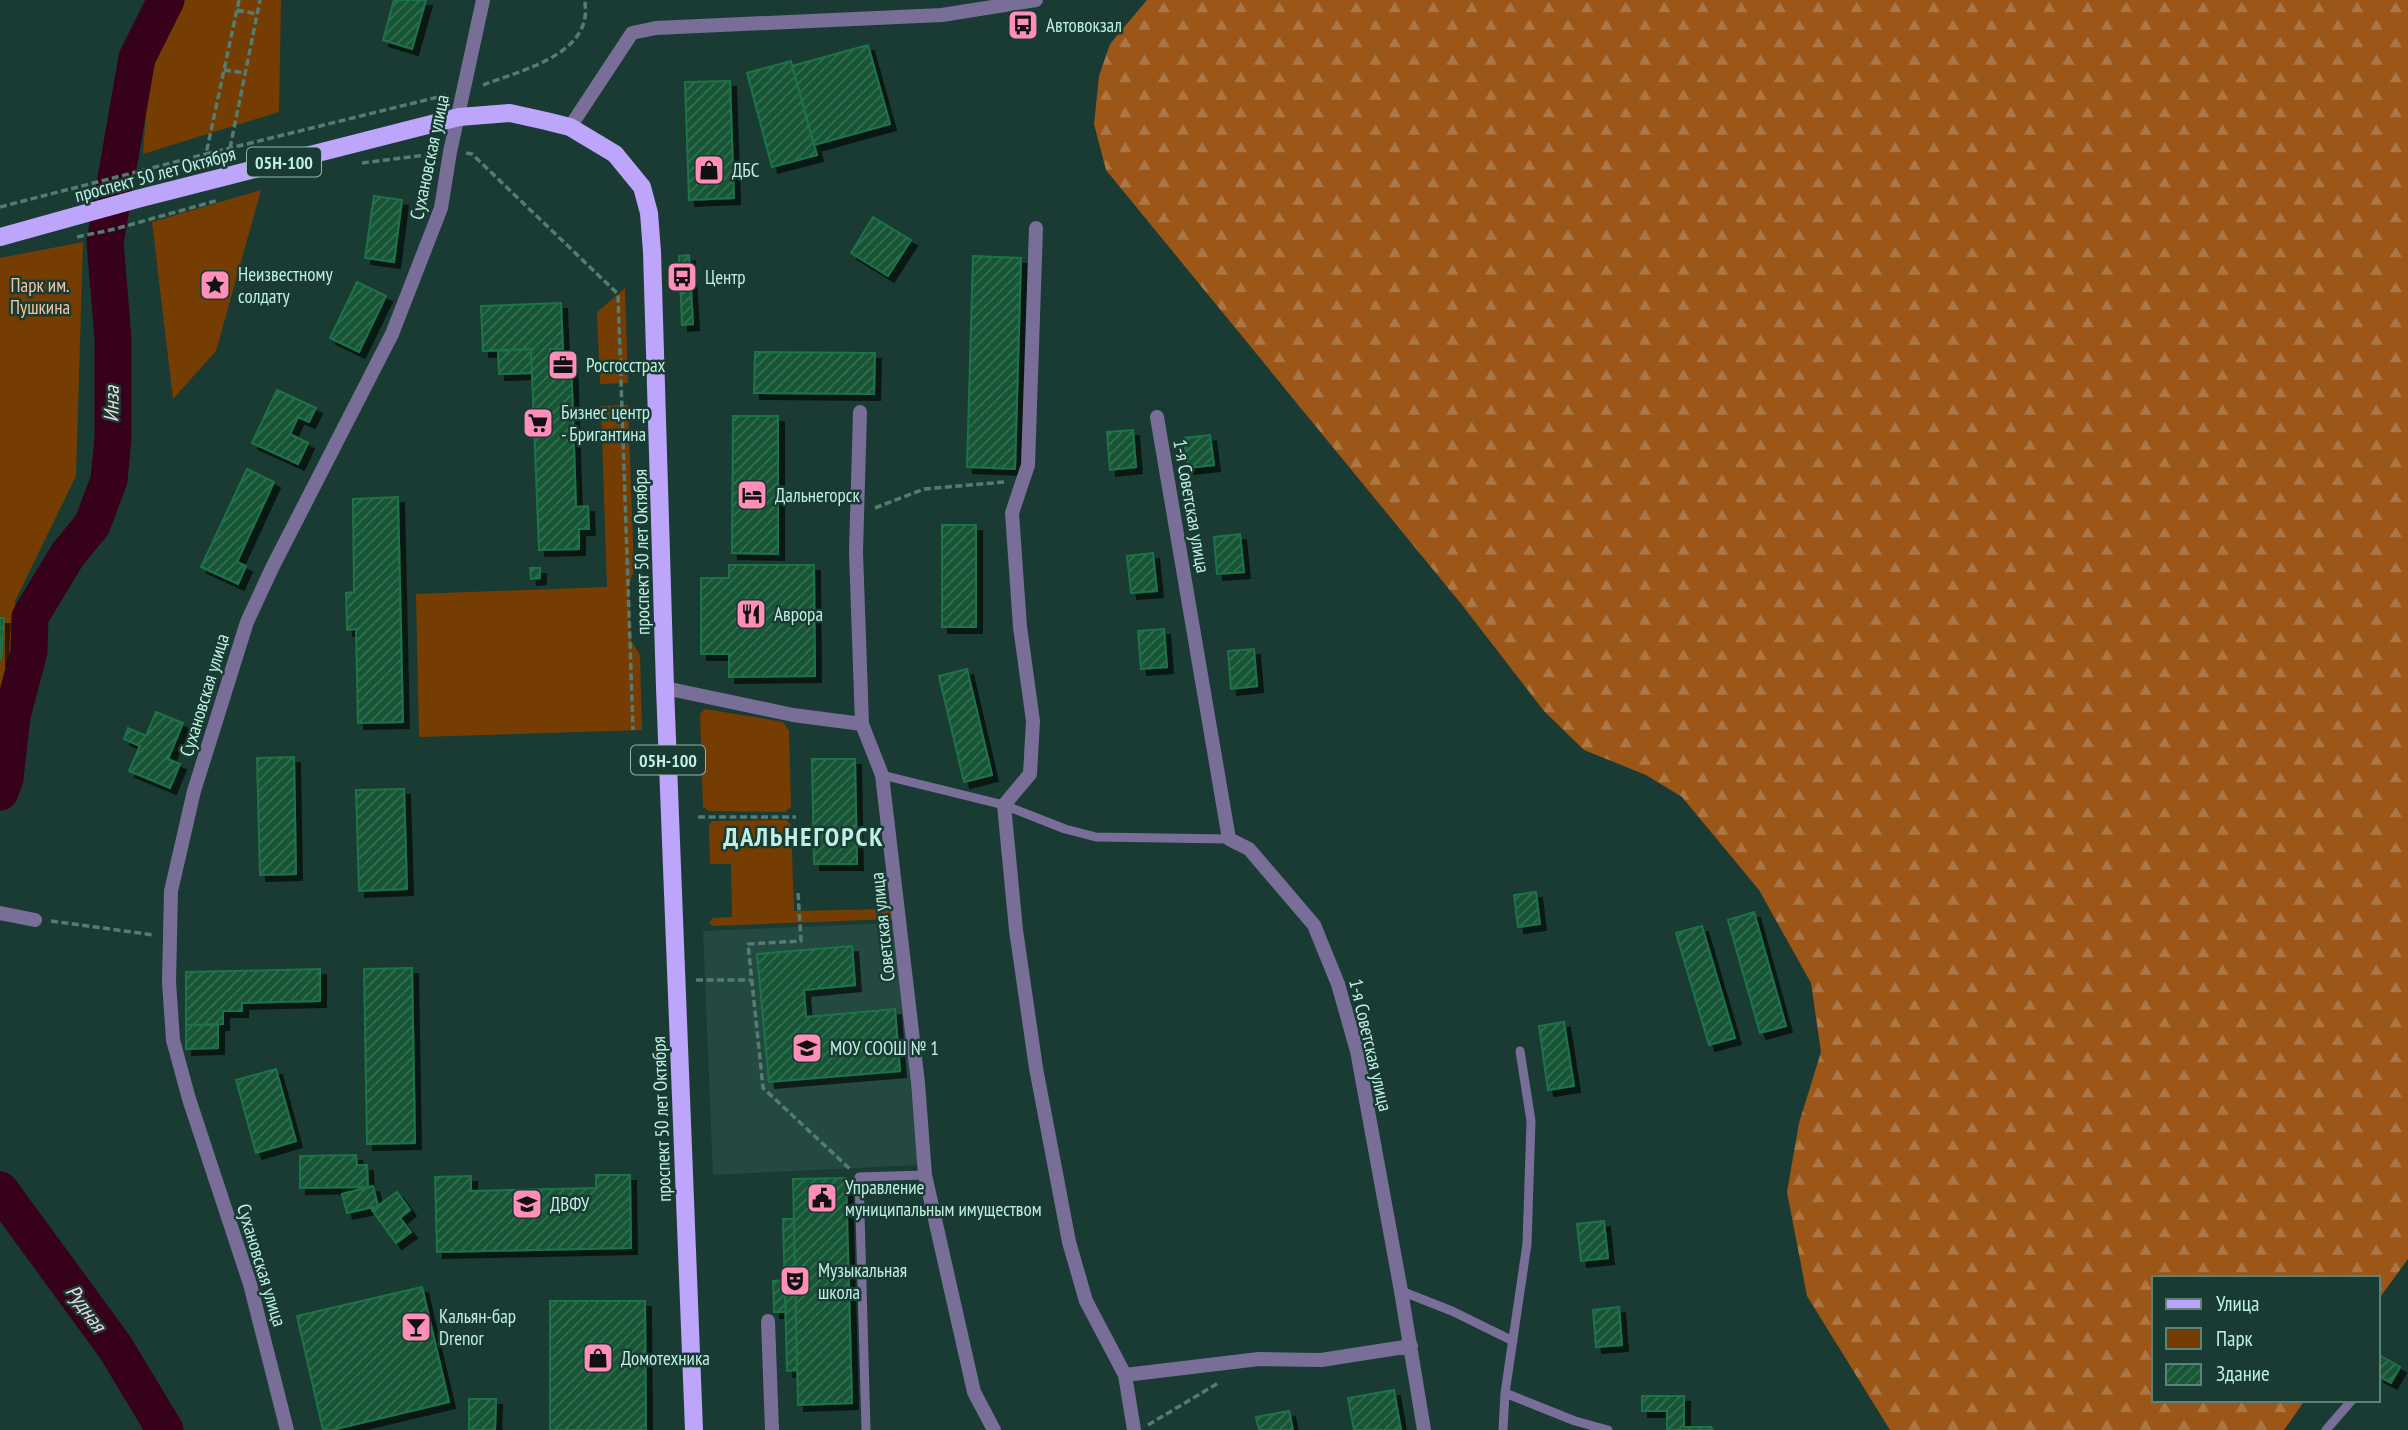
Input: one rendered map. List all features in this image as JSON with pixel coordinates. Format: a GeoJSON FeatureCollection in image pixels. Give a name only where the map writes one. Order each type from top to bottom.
{"type":"FeatureCollection","features":[{"type":"Feature","properties":{"kind":"main road","name":"проспект 50 лет Октября"},"geometry":{"type":"LineString","coordinates":[[0,237],[137,199],[459,117],[510,113],[570,127],[615,154],[642,187],[649,213],[657,382],[665,688],[694,1430]]}},
{"type":"Feature","properties":{"kind":"street","name":"Сухановская улица"},"geometry":{"type":"LineString","coordinates":[[287,1430],[250,1284],[189,1098],[173,1040],[171,891],[194,791],[247,622],[392,334],[441,208],[450,152],[483,0]]}},
{"type":"Feature","properties":{"kind":"street"},"geometry":{"type":"LineString","coordinates":[[570,127],[632,33],[656,29],[942,15],[1036,0]]}},
{"type":"Feature","properties":{"kind":"street"},"geometry":{"type":"LineString","coordinates":[[1036,228],[1028,465],[1012,513],[1020,627],[1033,721],[1030,774],[1004,805],[1016,930],[1034,1054],[1069,1242],[1086,1301],[1125,1375],[1134,1430]]}},
{"type":"Feature","properties":{"kind":"street","name":"Советская улица"},"geometry":{"type":"LineString","coordinates":[[860,412],[856,565],[862,724],[882,775],[915,1055],[925,1175],[974,1392],[994,1430]]}},
{"type":"Feature","properties":{"kind":"street","name":"1-я Советская улица"},"geometry":{"type":"LineString","coordinates":[[1157,417],[1229,839],[1249,849],[1314,925],[1338,984],[1357,1051],[1424,1430]]}},
{"type":"Feature","properties":{"kind":"street"},"geometry":{"type":"LineString","coordinates":[[665,688],[793,715],[862,724]]}},
{"type":"Feature","properties":{"kind":"street"},"geometry":{"type":"LineString","coordinates":[[0,913],[35,920]]}},
{"type":"Feature","properties":{"kind":"street"},"geometry":{"type":"LineString","coordinates":[[768,1321],[772,1430]]}},
{"type":"Feature","properties":{"kind":"street"},"geometry":{"type":"LineString","coordinates":[[1125,1375],[1259,1359],[1321,1360],[1410,1346]]}},
{"type":"Feature","properties":{"kind":"lane"},"geometry":{"type":"LineString","coordinates":[[882,775],[1004,805],[1065,829],[1096,836],[1229,839]]}},
{"type":"Feature","properties":{"kind":"lane"},"geometry":{"type":"LineString","coordinates":[[1503,1430],[1505,1393],[1527,1244],[1531,1121],[1520,1051]]}},
{"type":"Feature","properties":{"kind":"lane"},"geometry":{"type":"LineString","coordinates":[[866,1430],[859,1177],[925,1175]]}},
{"type":"Feature","properties":{"kind":"lane"},"geometry":{"type":"LineString","coordinates":[[1401,1291],[1452,1311],[1513,1341]]}},
{"type":"Feature","properties":{"kind":"lane"},"geometry":{"type":"LineString","coordinates":[[1505,1393],[1574,1421],[1608,1430]]}},
{"type":"Feature","properties":{"kind":"lane"},"geometry":{"type":"LineString","coordinates":[[2326,1430],[2350,1402]]}},
{"type":"Feature","properties":{"kind":"path"},"geometry":{"type":"LineString","coordinates":[[206,154],[239,0]]}},
{"type":"Feature","properties":{"kind":"path"},"geometry":{"type":"LineString","coordinates":[[230,148],[260,0]]}},
{"type":"Feature","properties":{"kind":"path"},"geometry":{"type":"LineString","coordinates":[[0,207],[428,99],[462,93],[537,66],[571,44],[586,18],[585,0]]}},
{"type":"Feature","properties":{"kind":"path"},"geometry":{"type":"LineString","coordinates":[[237,10],[257,14]]}},
{"type":"Feature","properties":{"kind":"path"},"geometry":{"type":"LineString","coordinates":[[224,70],[245,73]]}},
{"type":"Feature","properties":{"kind":"path"},"geometry":{"type":"LineString","coordinates":[[362,163],[450,152],[472,154],[618,294],[633,730]]}},
{"type":"Feature","properties":{"kind":"path"},"geometry":{"type":"LineString","coordinates":[[77,237],[219,200]]}},
{"type":"Feature","properties":{"kind":"path"},"geometry":{"type":"LineString","coordinates":[[857,515],[924,489],[1023,481]]}},
{"type":"Feature","properties":{"kind":"path"},"geometry":{"type":"LineString","coordinates":[[698,817],[796,817]]}},
{"type":"Feature","properties":{"kind":"path"},"geometry":{"type":"LineString","coordinates":[[798,893],[801,941],[748,944],[763,1088],[859,1177]]}},
{"type":"Feature","properties":{"kind":"path"},"geometry":{"type":"LineString","coordinates":[[35,920],[170,937]]}},
{"type":"Feature","properties":{"kind":"path"},"geometry":{"type":"LineString","coordinates":[[676,980],[751,980]]}},
{"type":"Feature","properties":{"kind":"path"},"geometry":{"type":"LineString","coordinates":[[1141,1430],[1223,1380]]}},
{"type":"Feature","properties":{"kind":"shaded area","name":"МОУ СООШ № 1"},"geometry":{"type":"Polygon","coordinates":[[[895,923],[918,1165],[713,1175],[703,931],[895,923]]]}},
{"type":"Feature","properties":{"kind":"green space"},"geometry":{"type":"Polygon","coordinates":[[[185,0],[281,0],[279,112],[143,154],[149,68],[185,0]]]}},
{"type":"Feature","properties":{"kind":"green space"},"geometry":{"type":"Polygon","coordinates":[[[1147,0],[2408,0],[2408,1259],[2380,1297],[2380,1276],[2152,1276],[2152,1402],[2304,1402],[2284,1430],[1890,1430],[1807,1296],[1787,1192],[1799,1123],[1821,1052],[1811,983],[1759,890],[1682,797],[1646,775],[1584,750],[1544,711],[1462,605],[1106,170],[1094,124],[1099,76],[1110,44],[1147,0]]]}},
{"type":"Feature","properties":{"kind":"green space"},"geometry":{"type":"Polygon","coordinates":[[[261,190],[216,351],[173,399],[152,222],[261,190]]]}},
{"type":"Feature","properties":{"kind":"green space","name":"Парк им. Пушкина"},"geometry":{"type":"Polygon","coordinates":[[[83,242],[76,476],[15,601],[10,660],[0,697],[0,258],[83,242]]]}},
{"type":"Feature","properties":{"kind":"green space"},"geometry":{"type":"Polygon","coordinates":[[[625,288],[628,383],[600,384],[597,312],[625,288]]]}},
{"type":"Feature","properties":{"kind":"green space"},"geometry":{"type":"Polygon","coordinates":[[[628,405],[634,570],[629,585],[631,640],[640,655],[642,730],[419,737],[416,594],[607,587],[601,406],[628,405]]]}},
{"type":"Feature","properties":{"kind":"green space"},"geometry":{"type":"Polygon","coordinates":[[[705,709],[783,722],[789,731],[791,807],[785,812],[709,811],[703,807],[700,714],[705,709]]]}},
{"type":"Feature","properties":{"kind":"green space"},"geometry":{"type":"Polygon","coordinates":[[[786,820],[791,825],[794,911],[892,909],[892,919],[713,926],[709,923],[713,918],[732,917],[731,864],[710,864],[709,825],[712,821],[786,820]]]}},
{"type":"Feature","properties":{"kind":"building"},"geometry":{"type":"Polygon","coordinates":[[[394,0],[426,0],[412,49],[383,40],[394,0]]]}},
{"type":"Feature","properties":{"kind":"building"},"geometry":{"type":"Polygon","coordinates":[[[868,45],[890,124],[814,145],[792,66],[868,45]]]}},
{"type":"Feature","properties":{"kind":"building"},"geometry":{"type":"Polygon","coordinates":[[[791,61],[817,155],[772,167],[747,73],[791,61]]]}},
{"type":"Feature","properties":{"kind":"building"},"geometry":{"type":"Polygon","coordinates":[[[730,81],[734,198],[689,200],[685,82],[730,81]]]}},
{"type":"Feature","properties":{"kind":"building"},"geometry":{"type":"Polygon","coordinates":[[[374,196],[402,200],[394,262],[365,258],[374,196]]]}},
{"type":"Feature","properties":{"kind":"building"},"geometry":{"type":"Polygon","coordinates":[[[873,217],[911,240],[888,276],[851,253],[873,217]]]}},
{"type":"Feature","properties":{"kind":"building"},"geometry":{"type":"Polygon","coordinates":[[[689,255],[693,324],[682,325],[679,256],[689,255]]]}},
{"type":"Feature","properties":{"kind":"building"},"geometry":{"type":"Polygon","coordinates":[[[973,256],[1021,258],[1015,469],[967,467],[973,256]]]}},
{"type":"Feature","properties":{"kind":"building"},"geometry":{"type":"Polygon","coordinates":[[[357,282],[386,296],[359,352],[330,338],[357,282]]]}},
{"type":"Feature","properties":{"kind":"building"},"geometry":{"type":"Polygon","coordinates":[[[561,303],[563,349],[550,349],[550,357],[571,356],[576,507],[588,506],[589,529],[579,529],[579,549],[539,550],[531,349],[483,351],[481,306],[561,303]]]}},
{"type":"Feature","properties":{"kind":"building"},"geometry":{"type":"Polygon","coordinates":[[[531,349],[532,373],[499,374],[498,351],[531,349]]]}},
{"type":"Feature","properties":{"kind":"building"},"geometry":{"type":"Polygon","coordinates":[[[755,352],[875,353],[874,394],[754,393],[755,352]]]}},
{"type":"Feature","properties":{"kind":"building"},"geometry":{"type":"Polygon","coordinates":[[[277,390],[316,408],[309,422],[298,417],[290,434],[308,443],[298,464],[252,443],[277,390]]]}},
{"type":"Feature","properties":{"kind":"building"},"geometry":{"type":"Polygon","coordinates":[[[733,416],[778,416],[778,554],[732,553],[733,416]]]}},
{"type":"Feature","properties":{"kind":"building"},"geometry":{"type":"Polygon","coordinates":[[[1133,430],[1136,467],[1110,470],[1107,432],[1133,430]]]}},
{"type":"Feature","properties":{"kind":"building"},"geometry":{"type":"Polygon","coordinates":[[[1210,435],[1214,465],[1188,468],[1184,438],[1210,435]]]}},
{"type":"Feature","properties":{"kind":"building"},"geometry":{"type":"Polygon","coordinates":[[[247,469],[274,482],[237,562],[246,566],[238,584],[201,567],[247,469]]]}},
{"type":"Feature","properties":{"kind":"building"},"geometry":{"type":"Polygon","coordinates":[[[398,497],[403,722],[358,723],[356,629],[347,630],[346,593],[354,592],[353,499],[398,497]]]}},
{"type":"Feature","properties":{"kind":"building"},"geometry":{"type":"Polygon","coordinates":[[[942,525],[976,525],[976,627],[942,627],[942,525]]]}},
{"type":"Feature","properties":{"kind":"building"},"geometry":{"type":"Polygon","coordinates":[[[1240,534],[1244,572],[1217,574],[1214,537],[1240,534]]]}},
{"type":"Feature","properties":{"kind":"building"},"geometry":{"type":"Polygon","coordinates":[[[1153,553],[1157,591],[1131,593],[1127,556],[1153,553]]]}},
{"type":"Feature","properties":{"kind":"building"},"geometry":{"type":"Polygon","coordinates":[[[729,565],[814,565],[815,676],[729,677],[729,654],[701,654],[701,578],[729,578],[729,565]]]}},
{"type":"Feature","properties":{"kind":"building"},"geometry":{"type":"Polygon","coordinates":[[[530,568],[540,568],[540,578],[531,579],[530,568]]]}},
{"type":"Feature","properties":{"kind":"building"},"geometry":{"type":"Polygon","coordinates":[[[0,618],[4,618],[1,660],[0,660],[0,618]]]}},
{"type":"Feature","properties":{"kind":"building"},"geometry":{"type":"Polygon","coordinates":[[[1164,629],[1167,667],[1141,669],[1138,631],[1164,629]]]}},
{"type":"Feature","properties":{"kind":"building"},"geometry":{"type":"Polygon","coordinates":[[[1254,649],[1257,686],[1231,689],[1228,651],[1254,649]]]}},
{"type":"Feature","properties":{"kind":"building"},"geometry":{"type":"Polygon","coordinates":[[[967,669],[992,775],[964,782],[939,676],[967,669]]]}},
{"type":"Feature","properties":{"kind":"building"},"geometry":{"type":"Polygon","coordinates":[[[156,712],[183,723],[168,759],[180,764],[170,788],[129,771],[140,746],[124,739],[128,728],[146,736],[156,712]]]}},
{"type":"Feature","properties":{"kind":"building"},"geometry":{"type":"Polygon","coordinates":[[[294,757],[296,874],[260,875],[257,758],[294,757]]]}},
{"type":"Feature","properties":{"kind":"building"},"geometry":{"type":"Polygon","coordinates":[[[812,759],[855,759],[857,864],[814,864],[812,759]]]}},
{"type":"Feature","properties":{"kind":"building"},"geometry":{"type":"Polygon","coordinates":[[[404,789],[407,889],[359,891],[356,790],[404,789]]]}},
{"type":"Feature","properties":{"kind":"building"},"geometry":{"type":"Polygon","coordinates":[[[1536,892],[1540,924],[1518,927],[1514,895],[1536,892]]]}},
{"type":"Feature","properties":{"kind":"building"},"geometry":{"type":"Polygon","coordinates":[[[1754,912],[1786,1026],[1760,1033],[1728,920],[1754,912]]]}},
{"type":"Feature","properties":{"kind":"building"},"geometry":{"type":"Polygon","coordinates":[[[1702,926],[1735,1038],[1709,1045],[1676,933],[1702,926]]]}},
{"type":"Feature","properties":{"kind":"building"},"geometry":{"type":"Polygon","coordinates":[[[852,946],[855,985],[804,990],[806,1017],[895,1009],[900,1071],[769,1082],[757,954],[852,946]]]}},
{"type":"Feature","properties":{"kind":"building"},"geometry":{"type":"Polygon","coordinates":[[[412,968],[415,1143],[367,1144],[364,969],[412,968]]]}},
{"type":"Feature","properties":{"kind":"building"},"geometry":{"type":"Polygon","coordinates":[[[320,969],[320,1001],[242,1003],[242,1011],[223,1011],[223,1024],[186,1025],[186,972],[320,969]]]}},
{"type":"Feature","properties":{"kind":"building"},"geometry":{"type":"Polygon","coordinates":[[[1564,1022],[1574,1086],[1548,1090],[1539,1026],[1564,1022]]]}},
{"type":"Feature","properties":{"kind":"building"},"geometry":{"type":"Polygon","coordinates":[[[186,1025],[218,1025],[218,1048],[186,1049],[186,1025]]]}},
{"type":"Feature","properties":{"kind":"building"},"geometry":{"type":"Polygon","coordinates":[[[276,1069],[296,1141],[256,1153],[236,1080],[276,1069]]]}},
{"type":"Feature","properties":{"kind":"building"},"geometry":{"type":"Polygon","coordinates":[[[356,1155],[357,1165],[367,1165],[368,1187],[300,1188],[300,1156],[356,1155]]]}},
{"type":"Feature","properties":{"kind":"building"},"geometry":{"type":"Polygon","coordinates":[[[596,1175],[630,1175],[631,1248],[437,1252],[435,1177],[471,1176],[471,1191],[596,1188],[596,1175]]]}},
{"type":"Feature","properties":{"kind":"building"},"geometry":{"type":"Polygon","coordinates":[[[846,1178],[852,1403],[798,1405],[793,1179],[846,1178]]]}},
{"type":"Feature","properties":{"kind":"building"},"geometry":{"type":"Polygon","coordinates":[[[373,1186],[378,1206],[347,1213],[342,1194],[373,1186]]]}},
{"type":"Feature","properties":{"kind":"building"},"geometry":{"type":"Polygon","coordinates":[[[397,1192],[410,1210],[400,1218],[411,1232],[396,1243],[372,1210],[397,1192]]]}},
{"type":"Feature","properties":{"kind":"building"},"geometry":{"type":"Polygon","coordinates":[[[783,1219],[794,1219],[797,1370],[787,1371],[783,1219]]]}},
{"type":"Feature","properties":{"kind":"building"},"geometry":{"type":"Polygon","coordinates":[[[1604,1221],[1608,1258],[1581,1261],[1577,1224],[1604,1221]]]}},
{"type":"Feature","properties":{"kind":"building"},"geometry":{"type":"Polygon","coordinates":[[[785,1280],[786,1312],[774,1312],[773,1281],[785,1280]]]}},
{"type":"Feature","properties":{"kind":"building"},"geometry":{"type":"Polygon","coordinates":[[[422,1287],[449,1402],[323,1430],[297,1316],[422,1287]]]}},
{"type":"Feature","properties":{"kind":"building"},"geometry":{"type":"Polygon","coordinates":[[[550,1301],[645,1301],[646,1430],[550,1430],[550,1301]]]}},
{"type":"Feature","properties":{"kind":"building"},"geometry":{"type":"Polygon","coordinates":[[[1619,1307],[1622,1345],[1596,1347],[1593,1310],[1619,1307]]]}},
{"type":"Feature","properties":{"kind":"building"},"geometry":{"type":"Polygon","coordinates":[[[2381,1356],[2400,1367],[2391,1383],[2380,1377],[2381,1356]]]}},
{"type":"Feature","properties":{"kind":"building"},"geometry":{"type":"Polygon","coordinates":[[[1394,1390],[1401,1430],[1354,1430],[1348,1398],[1394,1390]]]}},
{"type":"Feature","properties":{"kind":"building"},"geometry":{"type":"Polygon","coordinates":[[[1642,1396],[1684,1396],[1684,1427],[1711,1427],[1713,1430],[1667,1430],[1667,1411],[1642,1411],[1642,1396]]]}},
{"type":"Feature","properties":{"kind":"building"},"geometry":{"type":"Polygon","coordinates":[[[469,1399],[496,1399],[495,1430],[469,1430],[469,1399]]]}},
{"type":"Feature","properties":{"kind":"building"},"geometry":{"type":"Polygon","coordinates":[[[1289,1411],[1293,1430],[1259,1430],[1256,1417],[1289,1411]]]}},
{"type":"Feature","properties":{"kind":"waterway","name":"Инза"},"geometry":{"type":"LineString","coordinates":[[0,792],[5,778],[12,716],[29,651],[30,617],[68,554],[92,525],[109,480],[113,438],[113,338],[105,242],[137,58],[166,0]]}},
{"type":"Feature","properties":{"kind":"waterway","name":"Рудная"},"geometry":{"type":"LineString","coordinates":[[0,1190],[115,1347],[165,1430]]}},
{"type":"Feature","properties":{"kind":"place","name":"Автовокзал"},"geometry":{"type":"Point","coordinates":[1023,25]}},
{"type":"Feature","properties":{"kind":"place","name":"ДБС"},"geometry":{"type":"Point","coordinates":[709,170]}},
{"type":"Feature","properties":{"kind":"place","name":"Центр"},"geometry":{"type":"Point","coordinates":[682,277]}},
{"type":"Feature","properties":{"kind":"place","name":"Неизвестному солдату"},"geometry":{"type":"Point","coordinates":[215,285]}},
{"type":"Feature","properties":{"kind":"place","name":"Росгосстрах"},"geometry":{"type":"Point","coordinates":[563,365]}},
{"type":"Feature","properties":{"kind":"place","name":"Бизнес центр - Бригантина"},"geometry":{"type":"Point","coordinates":[538,423]}},
{"type":"Feature","properties":{"kind":"place","name":"Дальнегорск"},"geometry":{"type":"Point","coordinates":[752,495]}},
{"type":"Feature","properties":{"kind":"place","name":"Аврора"},"geometry":{"type":"Point","coordinates":[751,614]}},
{"type":"Feature","properties":{"kind":"place","name":"МОУ СООШ № 1"},"geometry":{"type":"Point","coordinates":[807,1048]}},
{"type":"Feature","properties":{"kind":"place","name":"Управление муниципальным имуществом"},"geometry":{"type":"Point","coordinates":[822,1198]}},
{"type":"Feature","properties":{"kind":"place","name":"ДВФУ"},"geometry":{"type":"Point","coordinates":[527,1204]}},
{"type":"Feature","properties":{"kind":"place","name":"Музыкальная школа"},"geometry":{"type":"Point","coordinates":[795,1281]}},
{"type":"Feature","properties":{"kind":"place","name":"Кальян-бар Drenor"},"geometry":{"type":"Point","coordinates":[416,1327]}},
{"type":"Feature","properties":{"kind":"place","name":"Домотехника"},"geometry":{"type":"Point","coordinates":[598,1358]}},
{"type":"Feature","properties":{"kind":"district","name":"ДАЛЬНЕГОРСК"},"geometry":{"type":"Point","coordinates":[804,836]}}]}
